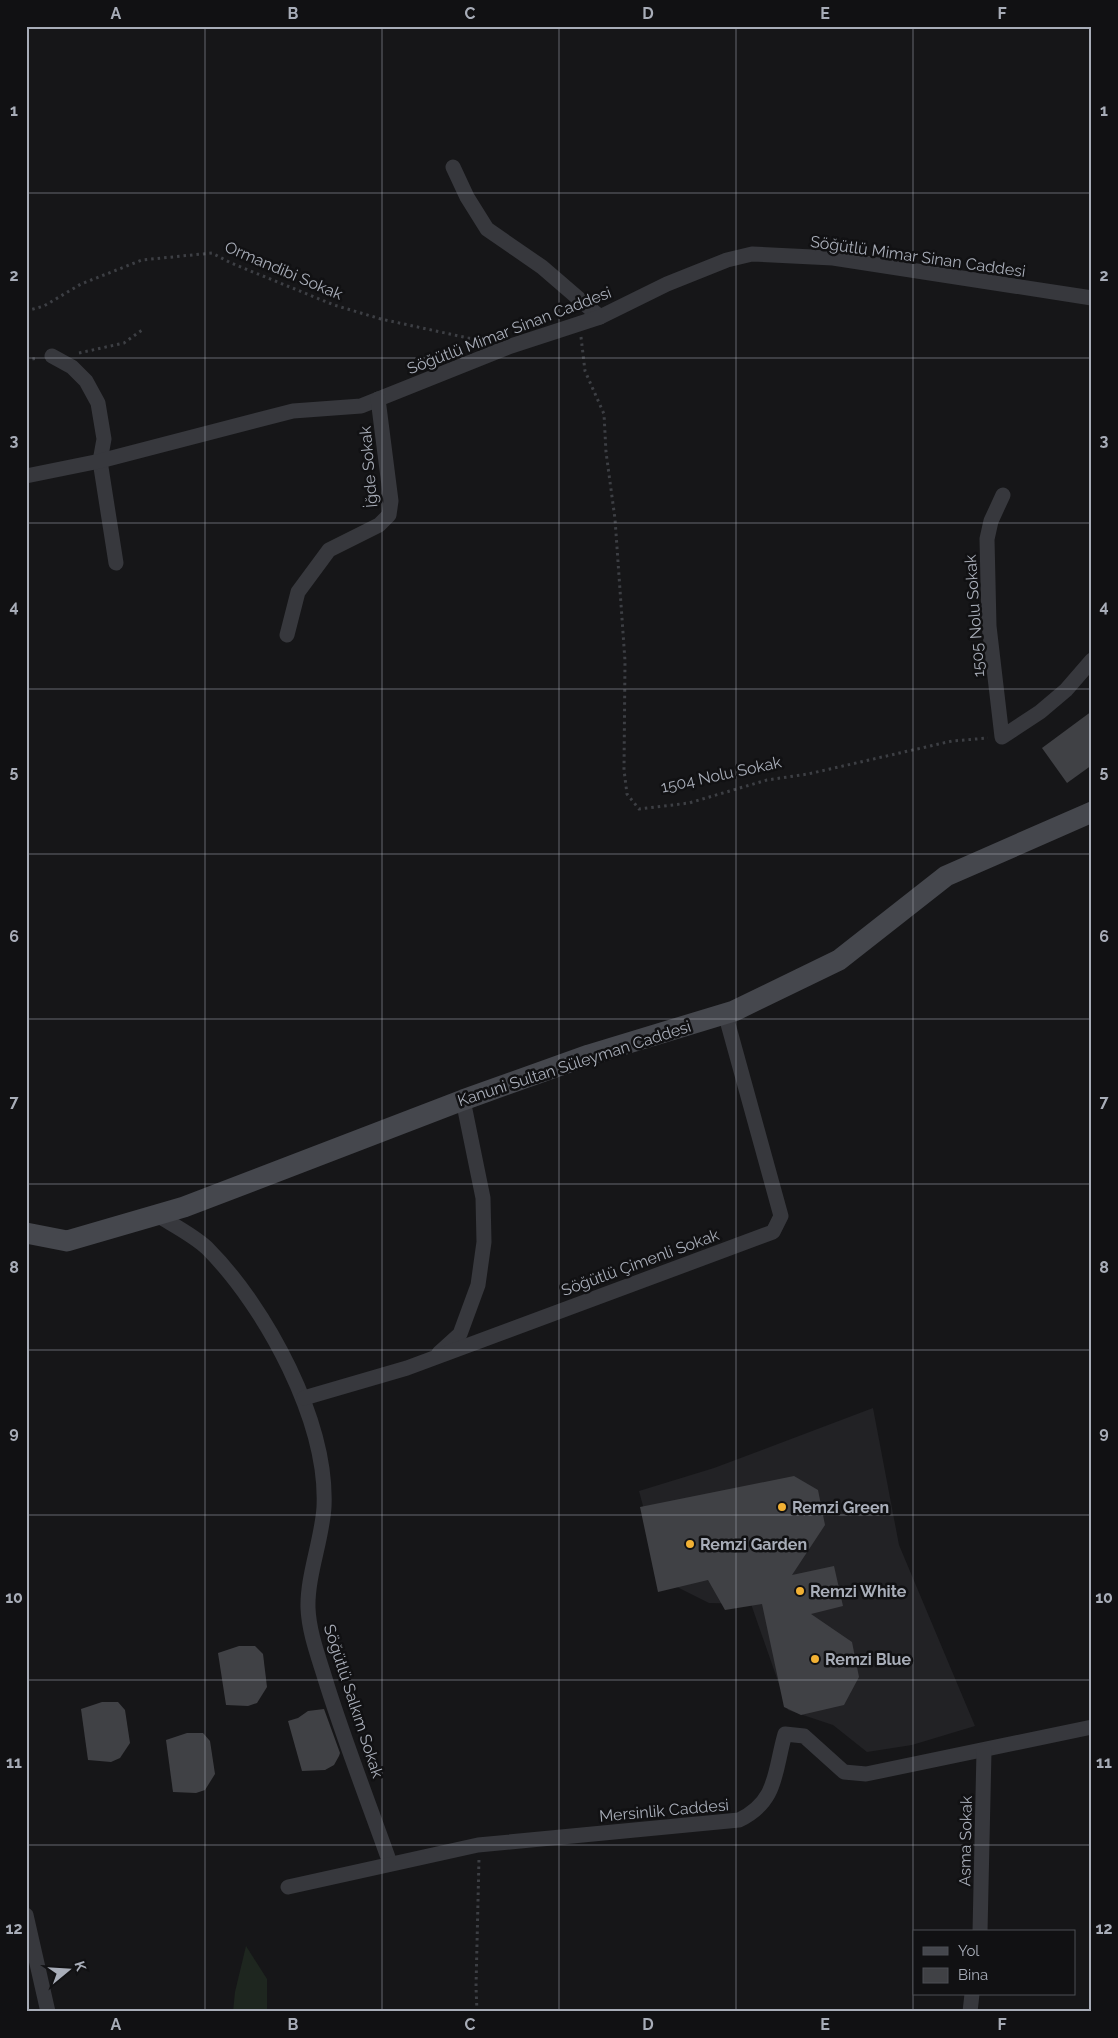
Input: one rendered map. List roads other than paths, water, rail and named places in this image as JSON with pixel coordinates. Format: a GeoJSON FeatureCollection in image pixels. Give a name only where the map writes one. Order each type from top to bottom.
{"type":"FeatureCollection","features":[{"type":"Feature","properties":{"kind":"street"},"geometry":{"type":"LineString","coordinates":[[453,167],[467,197],[486,229],[542,267],[600,317]]}},
{"type":"Feature","properties":{"kind":"street","name":"Söğütlü Mimar Sinan Caddesi"},"geometry":{"type":"LineString","coordinates":[[26,476],[100,461],[293,411],[361,406],[511,346],[600,317],[667,284],[728,260],[752,254],[833,258],[1092,298]]}},
{"type":"Feature","properties":{"kind":"street"},"geometry":{"type":"LineString","coordinates":[[52,356],[72,367],[86,381],[98,403],[104,439],[100,461],[116,563]]}},
{"type":"Feature","properties":{"kind":"street","name":"İğde Sokak"},"geometry":{"type":"LineString","coordinates":[[287,635],[298,592],[329,550],[378,525],[390,515],[391,501],[378,399]]}},
{"type":"Feature","properties":{"kind":"street","name":"1505 Nolu Sokak"},"geometry":{"type":"LineString","coordinates":[[1003,495],[991,521],[986,539],[989,626],[1002,737],[1040,712],[1066,690],[1092,660]]}},
{"type":"Feature","properties":{"kind":"street","name":"Kanuni Sultan Süleyman Caddesi"},"geometry":{"type":"LineString","coordinates":[[26,1233],[67,1241],[184,1207],[463,1100],[589,1055],[725,1014],[840,960],[946,876],[1092,812]]}},
{"type":"Feature","properties":{"kind":"street","name":"Söğütlü Çimenli Sokak"},"geometry":{"type":"LineString","coordinates":[[304,1398],[434,1358],[773,1232],[781,1216],[725,1014]]}},
{"type":"Feature","properties":{"kind":"street"},"geometry":{"type":"LineString","coordinates":[[434,1358],[460,1334],[478,1285],[484,1242],[483,1198],[463,1100]]}},
{"type":"Feature","properties":{"kind":"street","name":"Söğütlü Salkım Sokak"},"geometry":{"type":"LineString","coordinates":[[157,1215],[206,1248],[236,1282],[274,1337],[304,1398],[323,1471],[324,1507],[308,1608],[316,1649],[338,1719],[390,1863]]}},
{"type":"Feature","properties":{"kind":"street","name":"Mersinlik Caddesi"},"geometry":{"type":"LineString","coordinates":[[288,1887],[478,1845],[739,1820],[755,1812],[768,1798],[785,1734],[804,1736],[844,1772],[866,1774],[984,1751],[1092,1727]]}},
{"type":"Feature","properties":{"kind":"street","name":"Asma Sokak"},"geometry":{"type":"LineString","coordinates":[[980,1930],[984,1751]]}},
{"type":"Feature","properties":{"kind":"street"},"geometry":{"type":"LineString","coordinates":[[26,1915],[48,2012]]}},
{"type":"Feature","properties":{"kind":"street"},"geometry":{"type":"LineString","coordinates":[[970,2012],[972,1996]]}},
{"type":"Feature","properties":{"kind":"place","name":"Remzi Green"},"geometry":{"type":"Point","coordinates":[782,1507]}},
{"type":"Feature","properties":{"kind":"place","name":"Remzi Garden"},"geometry":{"type":"Point","coordinates":[690,1544]}},
{"type":"Feature","properties":{"kind":"place","name":"Remzi White"},"geometry":{"type":"Point","coordinates":[800,1591]}},
{"type":"Feature","properties":{"kind":"place","name":"Remzi Blue"},"geometry":{"type":"Point","coordinates":[815,1659]}}]}
